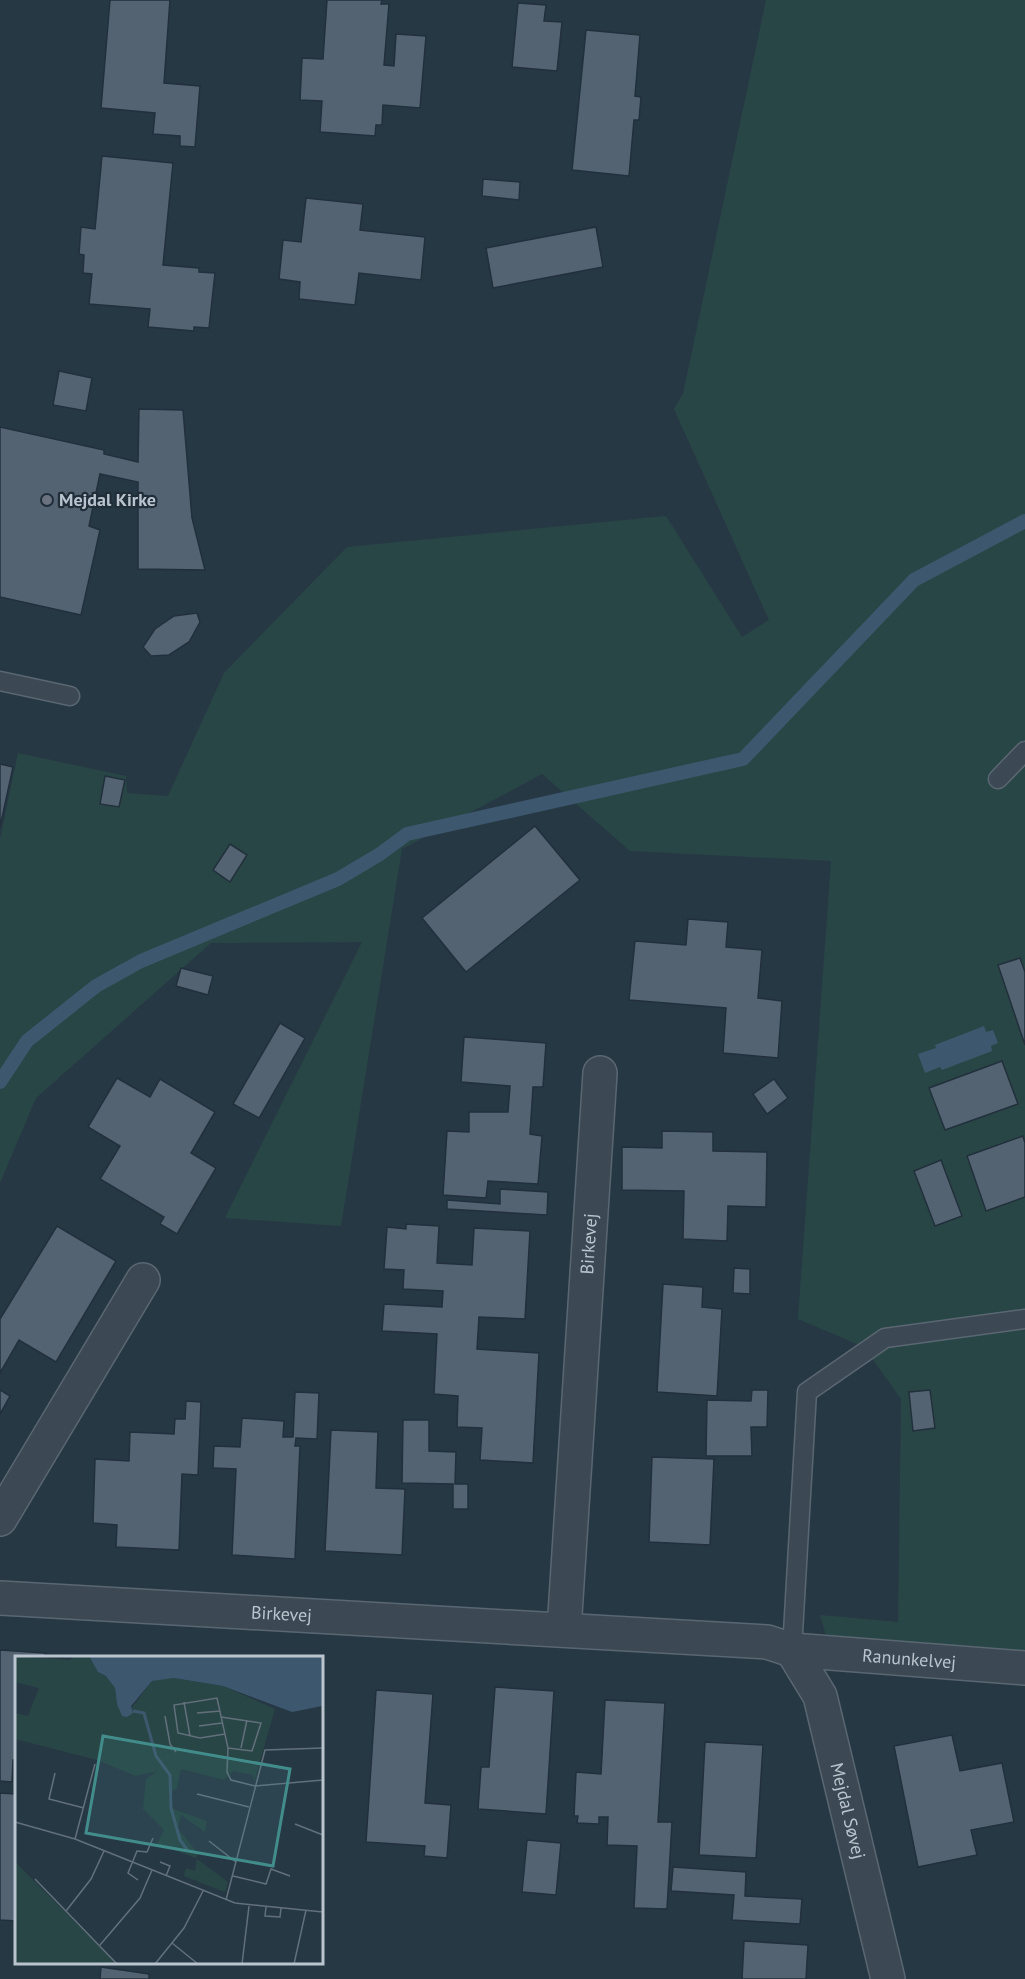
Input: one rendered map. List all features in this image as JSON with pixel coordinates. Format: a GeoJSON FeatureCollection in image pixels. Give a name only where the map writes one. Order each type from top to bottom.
{"type":"FeatureCollection","features":[{"type":"Feature","properties":{"kind":"street","name":"Birkevej"},"geometry":{"type":"LineString","coordinates":[[564,1630],[600,1074]]}},
{"type":"Feature","properties":{"kind":"street"},"geometry":{"type":"LineString","coordinates":[[0,1520],[143,1280]]}},
{"type":"Feature","properties":{"kind":"street","name":"Birkevej"},"geometry":{"type":"LineString","coordinates":[[0,1598],[767,1642],[792,1650]]}},
{"type":"Feature","properties":{"kind":"street","name":"Ranunkelvej"},"geometry":{"type":"LineString","coordinates":[[792,1650],[1025,1668]]}},
{"type":"Feature","properties":{"kind":"street","name":"Mejdal Søvej"},"geometry":{"type":"LineString","coordinates":[[792,1650],[820,1696],[888,1979]]}},
{"type":"Feature","properties":{"kind":"lane"},"geometry":{"type":"LineString","coordinates":[[0,681],[70,696]]}},
{"type":"Feature","properties":{"kind":"lane"},"geometry":{"type":"LineString","coordinates":[[998,779],[1025,751]]}},
{"type":"Feature","properties":{"kind":"lane"},"geometry":{"type":"LineString","coordinates":[[792,1650],[807,1392],[885,1338],[1025,1319]]}},
{"type":"Feature","properties":{"kind":"green space"},"geometry":{"type":"Polygon","coordinates":[[[766,0],[1025,0],[1025,1653],[827,1639],[820,1615],[898,1622],[901,1399],[864,1347],[798,1319],[831,861],[630,851],[542,774],[402,849],[341,1226],[225,1218],[362,942],[211,943],[36,1098],[0,1183],[0,839],[18,753],[126,776],[127,793],[168,796],[224,673],[347,547],[666,516],[742,637],[769,620],[674,409],[683,394],[766,0]]]}},
{"type":"Feature","properties":{"kind":"water"},"geometry":{"type":"Polygon","coordinates":[[[984,1026],[986,1032],[993,1030],[998,1043],[991,1046],[992,1051],[942,1070],[940,1067],[925,1073],[918,1054],[984,1026]]]}},
{"type":"Feature","properties":{"kind":"building"},"geometry":{"type":"Polygon","coordinates":[[[110,0],[170,0],[164,83],[200,86],[195,147],[180,146],[180,136],[153,134],[155,113],[101,108],[110,0]]]}},
{"type":"Feature","properties":{"kind":"building"},"geometry":{"type":"Polygon","coordinates":[[[327,0],[382,0],[381,4],[389,4],[384,65],[394,66],[396,34],[426,36],[420,108],[383,105],[382,125],[376,125],[375,136],[320,132],[322,101],[300,100],[302,58],[323,59],[327,0]]]}},
{"type":"Feature","properties":{"kind":"building"},"geometry":{"type":"Polygon","coordinates":[[[518,3],[546,5],[544,21],[562,22],[557,71],[512,67],[518,3]]]}},
{"type":"Feature","properties":{"kind":"building"},"geometry":{"type":"Polygon","coordinates":[[[586,30],[640,35],[635,96],[641,97],[639,120],[634,120],[629,176],[572,170],[586,30]]]}},
{"type":"Feature","properties":{"kind":"building"},"geometry":{"type":"Polygon","coordinates":[[[102,156],[173,163],[163,265],[199,268],[199,272],[215,273],[209,328],[194,327],[194,331],[148,327],[150,309],[89,304],[92,274],[83,273],[84,255],[79,254],[81,227],[95,229],[102,156]]]}},
{"type":"Feature","properties":{"kind":"building"},"geometry":{"type":"Polygon","coordinates":[[[483,179],[520,182],[519,200],[482,196],[483,179]]]}},
{"type":"Feature","properties":{"kind":"building"},"geometry":{"type":"Polygon","coordinates":[[[306,198],[363,204],[360,230],[425,237],[421,280],[359,273],[355,305],[299,299],[300,282],[279,279],[283,240],[301,242],[306,198]]]}},
{"type":"Feature","properties":{"kind":"building"},"geometry":{"type":"Polygon","coordinates":[[[596,227],[603,267],[493,288],[486,248],[596,227]]]}},
{"type":"Feature","properties":{"kind":"building"},"geometry":{"type":"Polygon","coordinates":[[[59,371],[92,378],[86,411],[53,405],[59,371]]]}},
{"type":"Feature","properties":{"kind":"building","name":"Mejdal Kirke"},"geometry":{"type":"Polygon","coordinates":[[[139,409],[183,410],[192,518],[205,570],[138,569],[138,482],[100,474],[89,526],[100,530],[81,615],[0,597],[0,427],[104,450],[104,454],[138,462],[139,409]]]}},
{"type":"Feature","properties":{"kind":"building"},"geometry":{"type":"Polygon","coordinates":[[[197,613],[200,622],[189,642],[169,655],[151,656],[143,647],[155,629],[174,616],[197,613]]]}},
{"type":"Feature","properties":{"kind":"building"},"geometry":{"type":"Polygon","coordinates":[[[0,764],[13,767],[0,827],[0,764]]]}},
{"type":"Feature","properties":{"kind":"building"},"geometry":{"type":"Polygon","coordinates":[[[105,776],[125,780],[119,807],[100,804],[105,776]]]}},
{"type":"Feature","properties":{"kind":"building"},"geometry":{"type":"Polygon","coordinates":[[[535,826],[580,880],[466,972],[422,918],[535,826]]]}},
{"type":"Feature","properties":{"kind":"building"},"geometry":{"type":"Polygon","coordinates":[[[230,844],[247,855],[230,882],[213,870],[230,844]]]}},
{"type":"Feature","properties":{"kind":"building"},"geometry":{"type":"Polygon","coordinates":[[[688,919],[728,922],[726,947],[762,950],[758,998],[782,1001],[778,1058],[723,1053],[726,1008],[629,1000],[635,941],[686,945],[688,919]]]}},
{"type":"Feature","properties":{"kind":"building"},"geometry":{"type":"Polygon","coordinates":[[[1020,958],[1025,972],[1025,1045],[998,965],[1020,958]]]}},
{"type":"Feature","properties":{"kind":"building"},"geometry":{"type":"Polygon","coordinates":[[[181,968],[213,976],[208,995],[176,986],[181,968]]]}},
{"type":"Feature","properties":{"kind":"building"},"geometry":{"type":"Polygon","coordinates":[[[280,1023],[305,1038],[259,1118],[233,1104],[280,1023]]]}},
{"type":"Feature","properties":{"kind":"building"},"geometry":{"type":"Polygon","coordinates":[[[464,1037],[546,1043],[543,1087],[533,1087],[530,1134],[542,1136],[538,1184],[488,1181],[486,1198],[443,1195],[447,1131],[469,1132],[469,1112],[508,1112],[510,1086],[461,1082],[464,1037]]]}},
{"type":"Feature","properties":{"kind":"building"},"geometry":{"type":"Polygon","coordinates":[[[1002,1061],[1018,1104],[945,1130],[929,1088],[1002,1061]]]}},
{"type":"Feature","properties":{"kind":"building"},"geometry":{"type":"Polygon","coordinates":[[[117,1078],[150,1097],[160,1079],[215,1112],[191,1153],[216,1168],[177,1234],[160,1224],[164,1217],[100,1179],[120,1146],[88,1127],[117,1078]]]}},
{"type":"Feature","properties":{"kind":"building"},"geometry":{"type":"Polygon","coordinates":[[[774,1079],[788,1098],[767,1114],[753,1094],[774,1079]]]}},
{"type":"Feature","properties":{"kind":"building"},"geometry":{"type":"Polygon","coordinates":[[[662,1131],[713,1132],[713,1151],[767,1152],[766,1207],[728,1206],[727,1241],[683,1239],[684,1191],[622,1190],[622,1147],[662,1148],[662,1131]]]}},
{"type":"Feature","properties":{"kind":"building"},"geometry":{"type":"Polygon","coordinates":[[[1023,1136],[1025,1197],[986,1211],[967,1156],[1023,1136]]]}},
{"type":"Feature","properties":{"kind":"building"},"geometry":{"type":"Polygon","coordinates":[[[941,1160],[962,1216],[935,1226],[914,1171],[941,1160]]]}},
{"type":"Feature","properties":{"kind":"building"},"geometry":{"type":"Polygon","coordinates":[[[500,1189],[548,1192],[547,1215],[447,1209],[447,1200],[500,1204],[500,1189]]]}},
{"type":"Feature","properties":{"kind":"building"},"geometry":{"type":"Polygon","coordinates":[[[406,1224],[439,1226],[437,1263],[472,1265],[474,1228],[530,1231],[525,1319],[479,1317],[477,1349],[539,1353],[533,1463],[480,1460],[482,1428],[457,1427],[458,1396],[434,1394],[437,1334],[382,1331],[384,1304],[442,1307],[443,1291],[403,1289],[404,1270],[384,1269],[387,1227],[406,1229],[406,1224]]]}},
{"type":"Feature","properties":{"kind":"building"},"geometry":{"type":"Polygon","coordinates":[[[57,1226],[116,1261],[56,1362],[19,1340],[0,1373],[0,1319],[57,1226]]]}},
{"type":"Feature","properties":{"kind":"building"},"geometry":{"type":"Polygon","coordinates":[[[734,1268],[750,1269],[750,1294],[733,1293],[734,1268]]]}},
{"type":"Feature","properties":{"kind":"building"},"geometry":{"type":"Polygon","coordinates":[[[663,1284],[703,1287],[702,1307],[722,1309],[717,1396],[657,1392],[663,1284]]]}},
{"type":"Feature","properties":{"kind":"building"},"geometry":{"type":"Polygon","coordinates":[[[0,1390],[10,1396],[0,1414],[0,1390]]]}},
{"type":"Feature","properties":{"kind":"building"},"geometry":{"type":"Polygon","coordinates":[[[752,1390],[768,1390],[767,1427],[751,1427],[752,1456],[706,1456],[707,1400],[751,1401],[752,1390]]]}},
{"type":"Feature","properties":{"kind":"building"},"geometry":{"type":"Polygon","coordinates":[[[930,1390],[935,1428],[913,1431],[909,1392],[930,1390]]]}},
{"type":"Feature","properties":{"kind":"building"},"geometry":{"type":"Polygon","coordinates":[[[295,1392],[319,1393],[317,1439],[296,1438],[295,1446],[300,1446],[295,1559],[232,1555],[236,1469],[213,1468],[214,1446],[240,1447],[242,1418],[284,1421],[283,1437],[293,1437],[295,1392]]]}},
{"type":"Feature","properties":{"kind":"building"},"geometry":{"type":"Polygon","coordinates":[[[186,1401],[201,1402],[198,1475],[182,1474],[179,1550],[116,1547],[117,1525],[93,1523],[95,1459],[129,1461],[130,1432],[174,1434],[175,1419],[185,1419],[186,1401]]]}},
{"type":"Feature","properties":{"kind":"building"},"geometry":{"type":"Polygon","coordinates":[[[403,1420],[429,1420],[429,1451],[456,1452],[455,1484],[468,1484],[468,1509],[453,1509],[453,1484],[402,1483],[403,1420]]]}},
{"type":"Feature","properties":{"kind":"building"},"geometry":{"type":"Polygon","coordinates":[[[331,1430],[378,1432],[376,1488],[405,1489],[402,1555],[325,1551],[331,1430]]]}},
{"type":"Feature","properties":{"kind":"building"},"geometry":{"type":"Polygon","coordinates":[[[652,1457],[714,1459],[710,1545],[649,1542],[652,1457]]]}},
{"type":"Feature","properties":{"kind":"building"},"geometry":{"type":"Polygon","coordinates":[[[0,1650],[45,1653],[45,1656],[15,1656],[15,1760],[13,1760],[12,1782],[0,1781],[0,1650]]]}},
{"type":"Feature","properties":{"kind":"building"},"geometry":{"type":"Polygon","coordinates":[[[495,1687],[554,1691],[546,1814],[478,1809],[481,1767],[489,1767],[495,1687]]]}},
{"type":"Feature","properties":{"kind":"building"},"geometry":{"type":"Polygon","coordinates":[[[376,1690],[433,1694],[425,1803],[451,1805],[447,1858],[424,1856],[425,1846],[366,1842],[376,1690]]]}},
{"type":"Feature","properties":{"kind":"building"},"geometry":{"type":"Polygon","coordinates":[[[605,1700],[665,1703],[658,1822],[672,1822],[667,1909],[634,1908],[637,1846],[607,1845],[608,1817],[599,1817],[599,1824],[577,1823],[578,1816],[574,1816],[576,1772],[601,1774],[605,1700]]]}},
{"type":"Feature","properties":{"kind":"building"},"geometry":{"type":"Polygon","coordinates":[[[952,1735],[960,1771],[1002,1763],[1014,1822],[971,1830],[977,1855],[918,1867],[894,1746],[952,1735]]]}},
{"type":"Feature","properties":{"kind":"building"},"geometry":{"type":"Polygon","coordinates":[[[705,1742],[763,1745],[756,1858],[699,1855],[705,1742]]]}},
{"type":"Feature","properties":{"kind":"building"},"geometry":{"type":"Polygon","coordinates":[[[0,1793],[15,1794],[15,1921],[0,1920],[0,1793]]]}},
{"type":"Feature","properties":{"kind":"building"},"geometry":{"type":"Polygon","coordinates":[[[527,1840],[561,1843],[556,1895],[522,1892],[527,1840]]]}},
{"type":"Feature","properties":{"kind":"building"},"geometry":{"type":"Polygon","coordinates":[[[673,1867],[746,1872],[745,1896],[802,1899],[800,1924],[732,1920],[734,1895],[671,1891],[673,1867]]]}},
{"type":"Feature","properties":{"kind":"building"},"geometry":{"type":"Polygon","coordinates":[[[744,1941],[808,1945],[806,1979],[742,1979],[744,1941]]]}},
{"type":"Feature","properties":{"kind":"building"},"geometry":{"type":"Polygon","coordinates":[[[101,1967],[149,1974],[149,1979],[100,1979],[101,1967]]]}},
{"type":"Feature","properties":{"kind":"waterway"},"geometry":{"type":"LineString","coordinates":[[0,1082],[27,1041],[96,986],[141,961],[338,879],[380,854],[407,834],[743,759],[914,580],[1025,521]]}},
{"type":"Feature","properties":{"kind":"place","name":"Mejdal Kirke"},"geometry":{"type":"Point","coordinates":[47,500]}}]}
